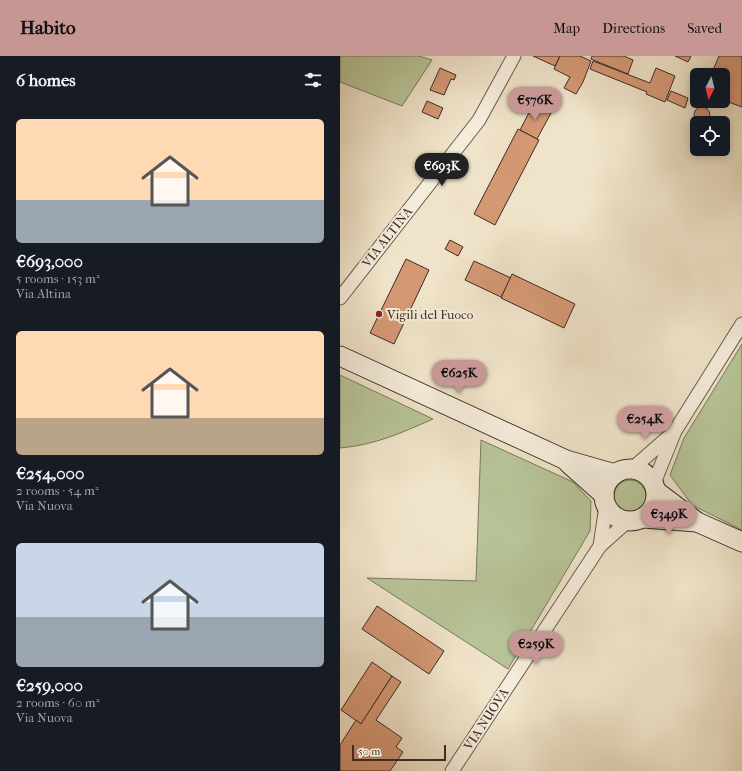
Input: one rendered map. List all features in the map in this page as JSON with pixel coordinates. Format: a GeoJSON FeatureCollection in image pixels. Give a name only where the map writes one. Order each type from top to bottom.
{"type":"FeatureCollection","features":[{"type":"Feature","properties":{"kind":"street","name":"VIA ALTINA"},"geometry":{"type":"LineString","coordinates":[[340,298],[479,120],[514,56]]}},
{"type":"Feature","properties":{"kind":"street"},"geometry":{"type":"LineString","coordinates":[[636,519],[654,506],[655,487],[675,431],[742,324]]}},
{"type":"Feature","properties":{"kind":"street"},"geometry":{"type":"LineString","coordinates":[[340,356],[566,460],[644,474],[655,487],[698,522],[742,542]]}},
{"type":"Feature","properties":{"kind":"street"},"geometry":{"type":"LineString","coordinates":[[605,500],[607,483],[675,431]]}},
{"type":"Feature","properties":{"kind":"street"},"geometry":{"type":"LineString","coordinates":[[566,460],[605,500],[615,516],[636,519],[698,522]]}},
{"type":"Feature","properties":{"kind":"street","name":"VIA NUOVA"},"geometry":{"type":"LineString","coordinates":[[600,546],[605,500]]}},
{"type":"Feature","properties":{"kind":"street","name":"VIA NUOVA"},"geometry":{"type":"LineString","coordinates":[[452,771],[600,546],[636,519]]}},
{"type":"Feature","properties":{"kind":"green space"},"geometry":{"type":"Polygon","coordinates":[[[340,56],[419,56],[432,60],[402,106],[340,82],[340,56]]]}},
{"type":"Feature","properties":{"kind":"green space"},"geometry":{"type":"Polygon","coordinates":[[[742,344],[742,530],[692,505],[670,475],[684,438],[742,344]]]}},
{"type":"Feature","properties":{"kind":"green space"},"geometry":{"type":"Polygon","coordinates":[[[340,375],[433,419],[399,434],[365,444],[340,448],[340,375]]]}},
{"type":"Feature","properties":{"kind":"green space"},"geometry":{"type":"Polygon","coordinates":[[[481,440],[573,482],[591,501],[590,531],[508,669],[367,578],[476,581],[481,440]]]}},
{"type":"Feature","properties":{"kind":"green space"},"geometry":{"type":"Polygon","coordinates":[[[627,480],[633,480],[643,487],[646,496],[645,502],[639,509],[633,512],[627,512],[617,505],[614,499],[614,493],[621,483],[627,480]]]}},
{"type":"Feature","properties":{"kind":"building"},"geometry":{"type":"Polygon","coordinates":[[[533,56],[560,56],[555,66],[533,56]]]}},
{"type":"Feature","properties":{"kind":"building"},"geometry":{"type":"Polygon","coordinates":[[[560,56],[580,56],[591,61],[583,82],[576,94],[564,88],[570,77],[554,69],[560,56]]]}},
{"type":"Feature","properties":{"kind":"building"},"geometry":{"type":"Polygon","coordinates":[[[592,56],[624,56],[633,60],[628,74],[591,59],[592,56]]]}},
{"type":"Feature","properties":{"kind":"building"},"geometry":{"type":"Polygon","coordinates":[[[675,56],[691,56],[688,62],[675,56]]]}},
{"type":"Feature","properties":{"kind":"building"},"geometry":{"type":"Polygon","coordinates":[[[719,56],[742,56],[742,107],[730,103],[730,68],[714,68],[719,56]]]}},
{"type":"Feature","properties":{"kind":"building"},"geometry":{"type":"Polygon","coordinates":[[[593,61],[650,83],[656,68],[675,76],[665,102],[646,94],[647,92],[590,69],[593,61]]]}},
{"type":"Feature","properties":{"kind":"building"},"geometry":{"type":"Polygon","coordinates":[[[440,68],[456,75],[454,80],[451,79],[444,95],[430,90],[440,68]]]}},
{"type":"Feature","properties":{"kind":"building"},"geometry":{"type":"Polygon","coordinates":[[[671,91],[688,98],[685,108],[667,100],[671,91]]]}},
{"type":"Feature","properties":{"kind":"building"},"geometry":{"type":"Polygon","coordinates":[[[427,101],[443,108],[438,119],[422,112],[427,101]]]}},
{"type":"Feature","properties":{"kind":"building"},"geometry":{"type":"Polygon","coordinates":[[[534,103],[551,113],[537,139],[520,130],[534,103]]]}},
{"type":"Feature","properties":{"kind":"building"},"geometry":{"type":"Polygon","coordinates":[[[698,108],[706,108],[710,112],[710,116],[694,116],[694,112],[698,108]]]}},
{"type":"Feature","properties":{"kind":"building"},"geometry":{"type":"Polygon","coordinates":[[[518,129],[539,140],[495,225],[474,214],[518,129]]]}},
{"type":"Feature","properties":{"kind":"building"},"geometry":{"type":"Polygon","coordinates":[[[450,240],[463,247],[458,256],[445,249],[450,240]]]}},
{"type":"Feature","properties":{"kind":"building"},"geometry":{"type":"Polygon","coordinates":[[[406,259],[429,270],[394,344],[370,333],[406,259]]]}},
{"type":"Feature","properties":{"kind":"building"},"geometry":{"type":"Polygon","coordinates":[[[474,261],[511,278],[501,297],[465,280],[474,261]]]}},
{"type":"Feature","properties":{"kind":"building"},"geometry":{"type":"Polygon","coordinates":[[[512,274],[575,304],[564,328],[501,298],[512,274]]]}},
{"type":"Feature","properties":{"kind":"building"},"geometry":{"type":"Polygon","coordinates":[[[377,606],[444,651],[429,674],[362,629],[377,606]]]}},
{"type":"Feature","properties":{"kind":"building"},"geometry":{"type":"Polygon","coordinates":[[[372,662],[392,676],[361,724],[341,710],[372,662]]]}},
{"type":"Feature","properties":{"kind":"building"},"geometry":{"type":"Polygon","coordinates":[[[392,676],[401,682],[376,720],[402,738],[396,747],[403,752],[390,771],[340,771],[340,745],[356,720],[361,724],[392,676]]]}},
{"type":"Feature","properties":{"kind":"place","name":"Vigili del Fuoco"},"geometry":{"type":"Point","coordinates":[379,314]}}]}
